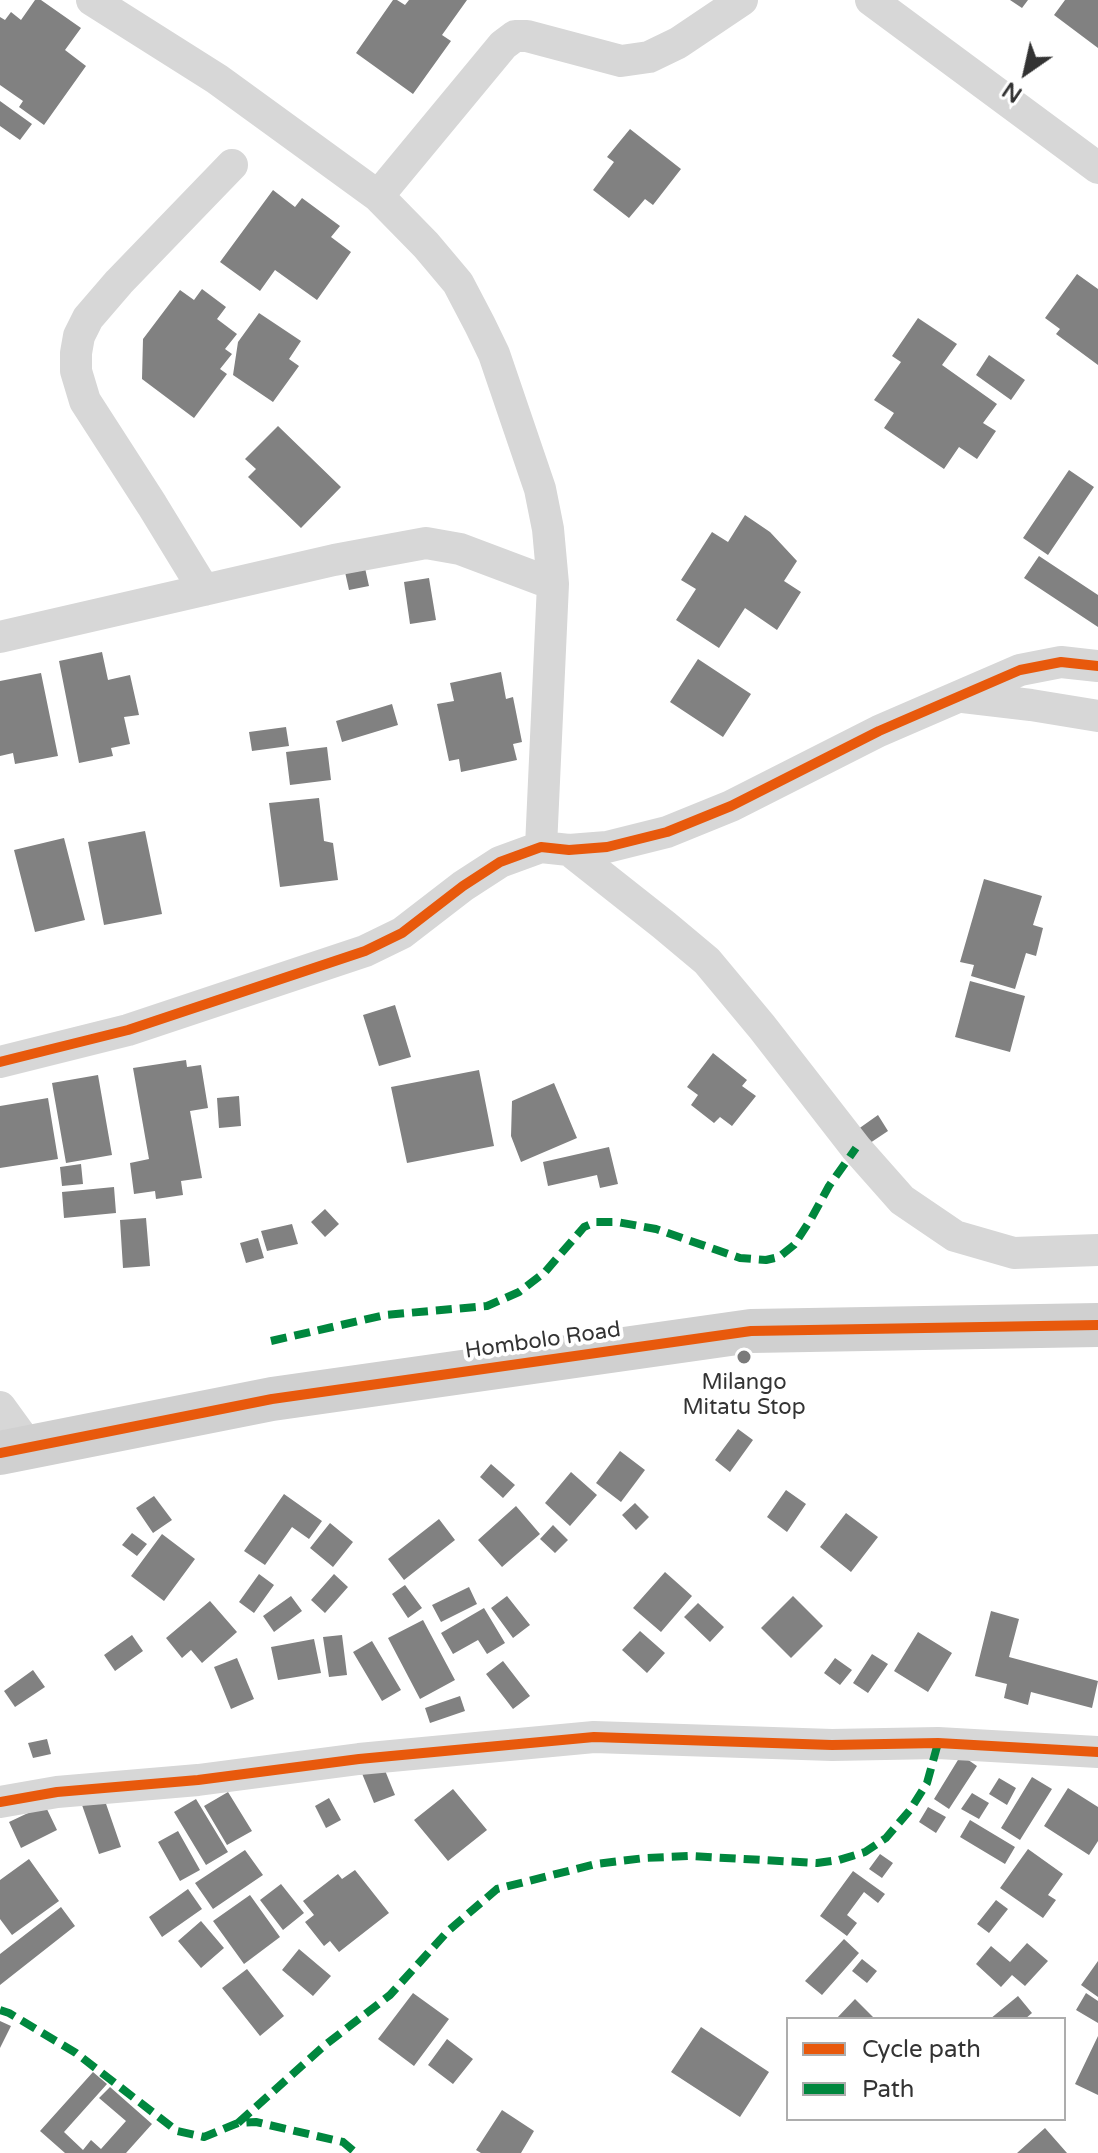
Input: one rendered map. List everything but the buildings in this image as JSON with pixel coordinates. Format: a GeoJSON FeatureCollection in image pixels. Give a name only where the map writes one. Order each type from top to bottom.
{"type":"FeatureCollection","features":[{"type":"Feature","properties":{"kind":"street"},"geometry":{"type":"LineString","coordinates":[[92,0],[217,79],[378,196],[458,283],[494,354],[540,489],[548,529],[553,584],[555,849]]}},
{"type":"Feature","properties":{"kind":"street"},"geometry":{"type":"LineString","coordinates":[[378,196],[503,45],[515,36],[527,36],[621,61],[649,57],[678,43],[742,0]]}},
{"type":"Feature","properties":{"kind":"street"},"geometry":{"type":"LineString","coordinates":[[871,0],[1098,168]]}},
{"type":"Feature","properties":{"kind":"street"},"geometry":{"type":"LineString","coordinates":[[204,590],[85,401],[76,371],[76,353],[79,336],[88,318],[232,165]]}},
{"type":"Feature","properties":{"kind":"street"},"geometry":{"type":"LineString","coordinates":[[0,637],[334,560],[426,543],[460,549],[553,584]]}},
{"type":"Feature","properties":{"kind":"street"},"geometry":{"type":"LineString","coordinates":[[0,1062],[128,1030],[365,951],[402,933],[500,862],[555,849],[607,847],[667,832],[731,806],[879,731],[1020,670],[1061,662],[1098,666]]}},
{"type":"Feature","properties":{"kind":"street"},"geometry":{"type":"LineString","coordinates":[[960,697],[1098,716]]}},
{"type":"Feature","properties":{"kind":"street"},"geometry":{"type":"LineString","coordinates":[[555,849],[664,925],[707,961],[856,1148],[902,1200],[955,1236],[1014,1253],[1098,1250]]}},
{"type":"Feature","properties":{"kind":"street","name":"Hombolo Road"},"geometry":{"type":"LineString","coordinates":[[14,1450],[272,1399],[751,1331],[1098,1325]]}},
{"type":"Feature","properties":{"kind":"street"},"geometry":{"type":"LineString","coordinates":[[0,1407],[14,1450]]}},
{"type":"Feature","properties":{"kind":"street"},"geometry":{"type":"LineString","coordinates":[[0,1802],[57,1792],[198,1780],[359,1759],[594,1737],[832,1745],[938,1743],[1098,1752]]}},
{"type":"Feature","properties":{"kind":"marked path"},"geometry":{"type":"LineString","coordinates":[[271,1341],[385,1315],[487,1306],[519,1292],[545,1272],[584,1227],[596,1222],[617,1222],[656,1229],[740,1258],[766,1260],[779,1257],[794,1245],[856,1148]]}},
{"type":"Feature","properties":{"kind":"marked path"},"geometry":{"type":"LineString","coordinates":[[238,2123],[325,2045],[390,1995],[448,1931],[497,1889],[596,1864],[645,1858],[690,1856],[817,1863],[865,1852],[886,1838],[910,1810],[927,1783],[938,1743]]}},
{"type":"Feature","properties":{"kind":"marked path"},"geometry":{"type":"LineString","coordinates":[[0,2010],[76,2053],[177,2131],[204,2137],[238,2123],[256,2122],[343,2142],[356,2153]]}},
{"type":"Feature","properties":{"kind":"cycle path"},"geometry":{"type":"LineString","coordinates":[[0,1062],[128,1030],[365,951],[402,933],[500,862],[541,847],[569,850],[607,847],[667,832],[731,806],[879,731],[1020,670],[1061,662],[1098,666]]}},
{"type":"Feature","properties":{"kind":"cycle path"},"geometry":{"type":"LineString","coordinates":[[0,1453],[272,1399],[751,1331],[1098,1325]]}},
{"type":"Feature","properties":{"kind":"cycle path"},"geometry":{"type":"LineString","coordinates":[[0,1802],[57,1792],[198,1780],[359,1759],[594,1737],[832,1745],[938,1743],[1098,1752]]}},
{"type":"Feature","properties":{"kind":"place","name":"Milango Mitatu Stop"},"geometry":{"type":"Point","coordinates":[744,1357]}}]}
